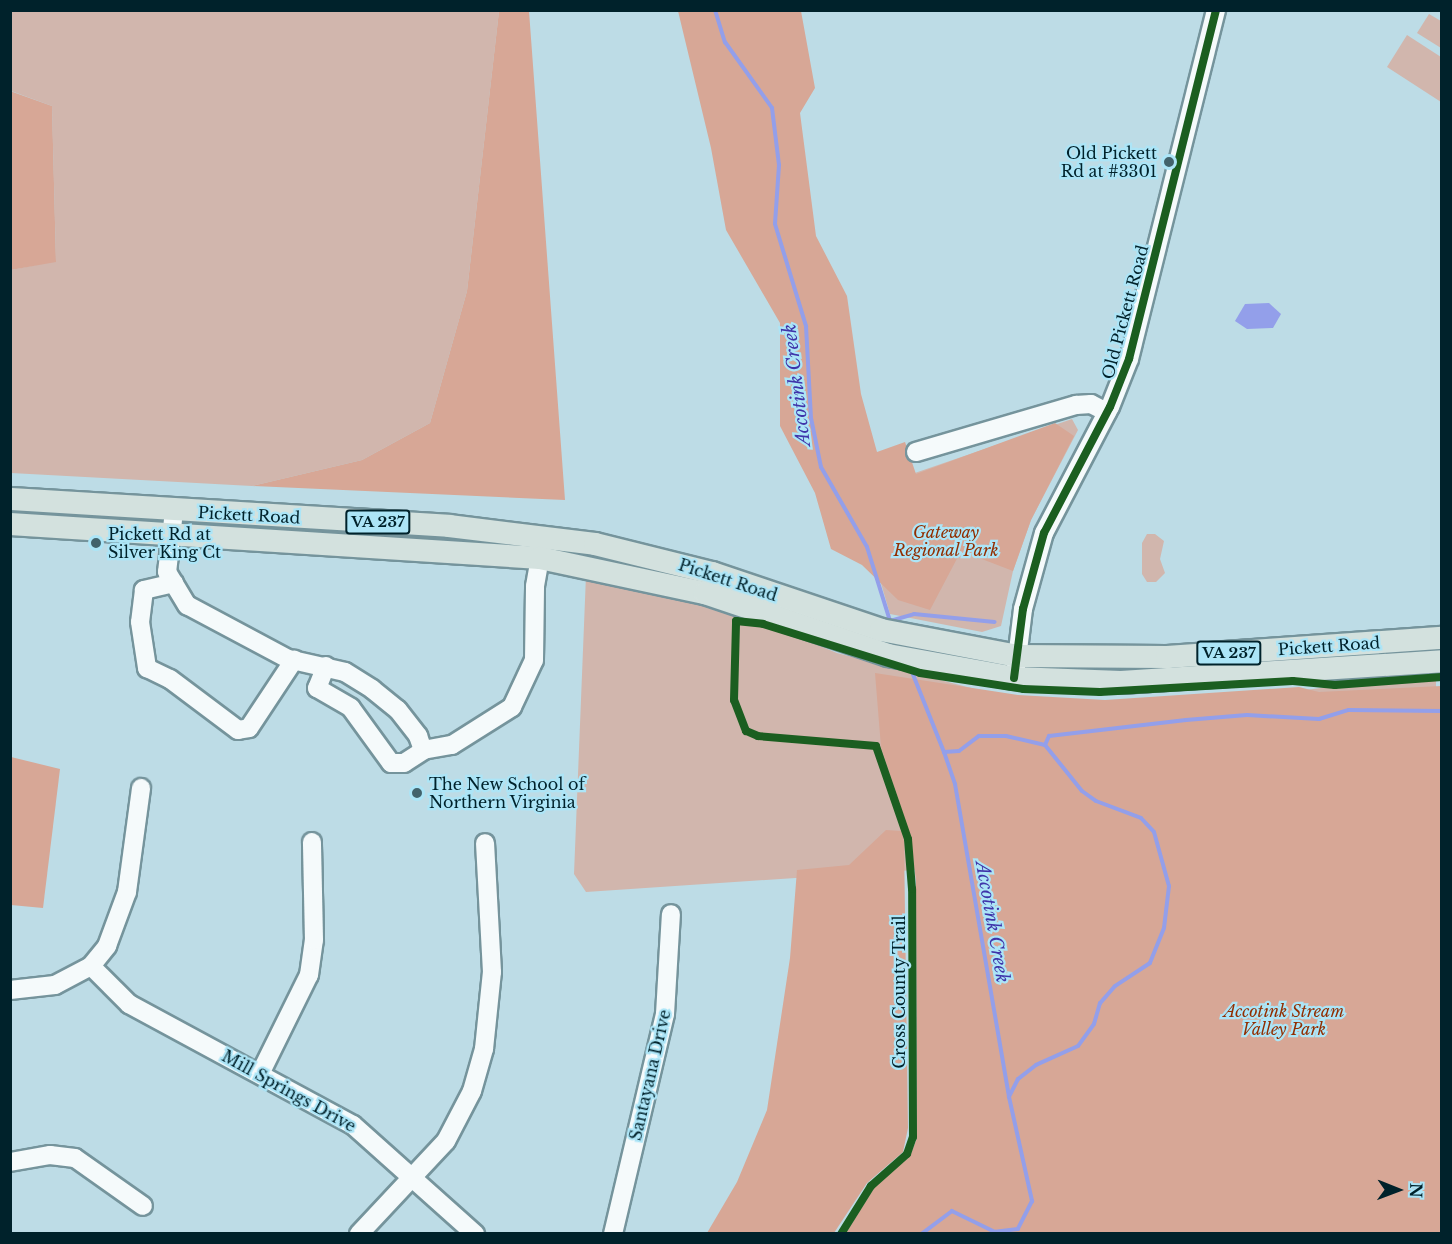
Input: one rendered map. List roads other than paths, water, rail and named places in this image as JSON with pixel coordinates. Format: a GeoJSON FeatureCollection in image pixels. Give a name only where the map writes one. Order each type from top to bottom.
{"type":"FeatureCollection","features":[{"type":"Feature","properties":{"kind":"main road","name":"Pickett Road"},"geometry":{"type":"LineString","coordinates":[[10,499],[174,511],[450,526],[595,544],[712,573],[848,621],[940,643],[1017,656],[1167,657],[1442,638]]}},
{"type":"Feature","properties":{"kind":"main road","name":"Pickett Road"},"geometry":{"type":"LineString","coordinates":[[10,524],[540,558],[705,593],[855,646],[950,669],[1014,678],[1122,682],[1442,661]]}},
{"type":"Feature","properties":{"kind":"street","name":"Old Pickett Road"},"geometry":{"type":"LineString","coordinates":[[1014,678],[1023,609],[1044,533],[1107,412],[1129,358],[1216,10]]}},
{"type":"Feature","properties":{"kind":"street"},"geometry":{"type":"LineString","coordinates":[[916,452],[1076,405],[1091,404],[1107,412]]}},
{"type":"Feature","properties":{"kind":"street"},"geometry":{"type":"LineString","coordinates":[[174,511],[167,572],[187,605],[294,660],[326,666],[372,689],[398,710],[424,750]]}},
{"type":"Feature","properties":{"kind":"street"},"geometry":{"type":"LineString","coordinates":[[326,666],[317,688],[351,708],[391,764],[404,763],[424,750],[452,745],[512,707],[534,660],[534,586],[540,558]]}},
{"type":"Feature","properties":{"kind":"street"},"geometry":{"type":"LineString","coordinates":[[174,583],[144,590],[141,622],[147,668],[171,679],[238,730],[249,728],[294,660]]}},
{"type":"Feature","properties":{"kind":"street"},"geometry":{"type":"LineString","coordinates":[[10,990],[55,985],[91,966],[107,946],[120,918],[131,871],[141,788]]}},
{"type":"Feature","properties":{"kind":"street"},"geometry":{"type":"LineString","coordinates":[[260,1074],[309,975],[314,940],[312,842]]}},
{"type":"Feature","properties":{"kind":"street"},"geometry":{"type":"LineString","coordinates":[[359,1233],[459,1123],[484,1049],[492,972],[485,843]]}},
{"type":"Feature","properties":{"kind":"street","name":"Santayana Drive"},"geometry":{"type":"LineString","coordinates":[[613,1233],[665,1014],[671,914]]}},
{"type":"Feature","properties":{"kind":"street","name":"Mill Springs Drive"},"geometry":{"type":"LineString","coordinates":[[91,966],[129,1004],[353,1125],[414,1175],[475,1233]]}},
{"type":"Feature","properties":{"kind":"street"},"geometry":{"type":"LineString","coordinates":[[10,1162],[50,1155],[75,1158],[143,1206]]}},
{"type":"Feature","properties":{"kind":"water"},"geometry":{"type":"Polygon","coordinates":[[[1269,303],[1281,314],[1273,328],[1247,329],[1235,321],[1245,304],[1269,303]]]}},
{"type":"Feature","properties":{"kind":"waterway","name":"Accotink Creek"},"geometry":{"type":"LineString","coordinates":[[715,10],[725,42],[772,108],[779,165],[775,224],[806,326],[811,418],[821,467],[867,547],[891,624]]}},
{"type":"Feature","properties":{"kind":"waterway"},"geometry":{"type":"LineString","coordinates":[[890,621],[914,614],[995,622]]}},
{"type":"Feature","properties":{"kind":"waterway","name":"Accotink Creek"},"geometry":{"type":"LineString","coordinates":[[910,667],[944,752],[959,751],[979,736],[1006,736],[1045,745],[1082,791],[1096,801],[1141,818],[1154,832],[1169,886],[1164,928],[1150,963],[1115,986],[1100,1003],[1094,1024],[1078,1046],[1036,1065],[1018,1079],[1009,1097],[1032,1201],[1018,1229],[995,1232],[952,1211],[921,1234]]}},
{"type":"Feature","properties":{"kind":"waterway"},"geometry":{"type":"LineString","coordinates":[[1045,745],[1049,736],[1186,720],[1247,715],[1319,719],[1349,710],[1442,711]]}},
{"type":"Feature","properties":{"kind":"waterway","name":"Accotink Creek"},"geometry":{"type":"LineString","coordinates":[[944,752],[955,784],[1009,1096]]}},
{"type":"Feature","properties":{"kind":"place","name":"Old Pickett Rd at #3301"},"geometry":{"type":"Point","coordinates":[1169,162]}},
{"type":"Feature","properties":{"kind":"place","name":"Pickett Rd at Silver King Ct"},"geometry":{"type":"Point","coordinates":[96,543]}},
{"type":"Feature","properties":{"kind":"place","name":"The New School of Northern Virginia"},"geometry":{"type":"Point","coordinates":[417,793]}},
{"type":"Feature","properties":{"kind":"park label","name":"Gateway Regional Park"},"geometry":{"type":"Point","coordinates":[946,541]}},
{"type":"Feature","properties":{"kind":"park label","name":"Accotink Stream Valley Park"},"geometry":{"type":"Point","coordinates":[1284,1020]}}]}
